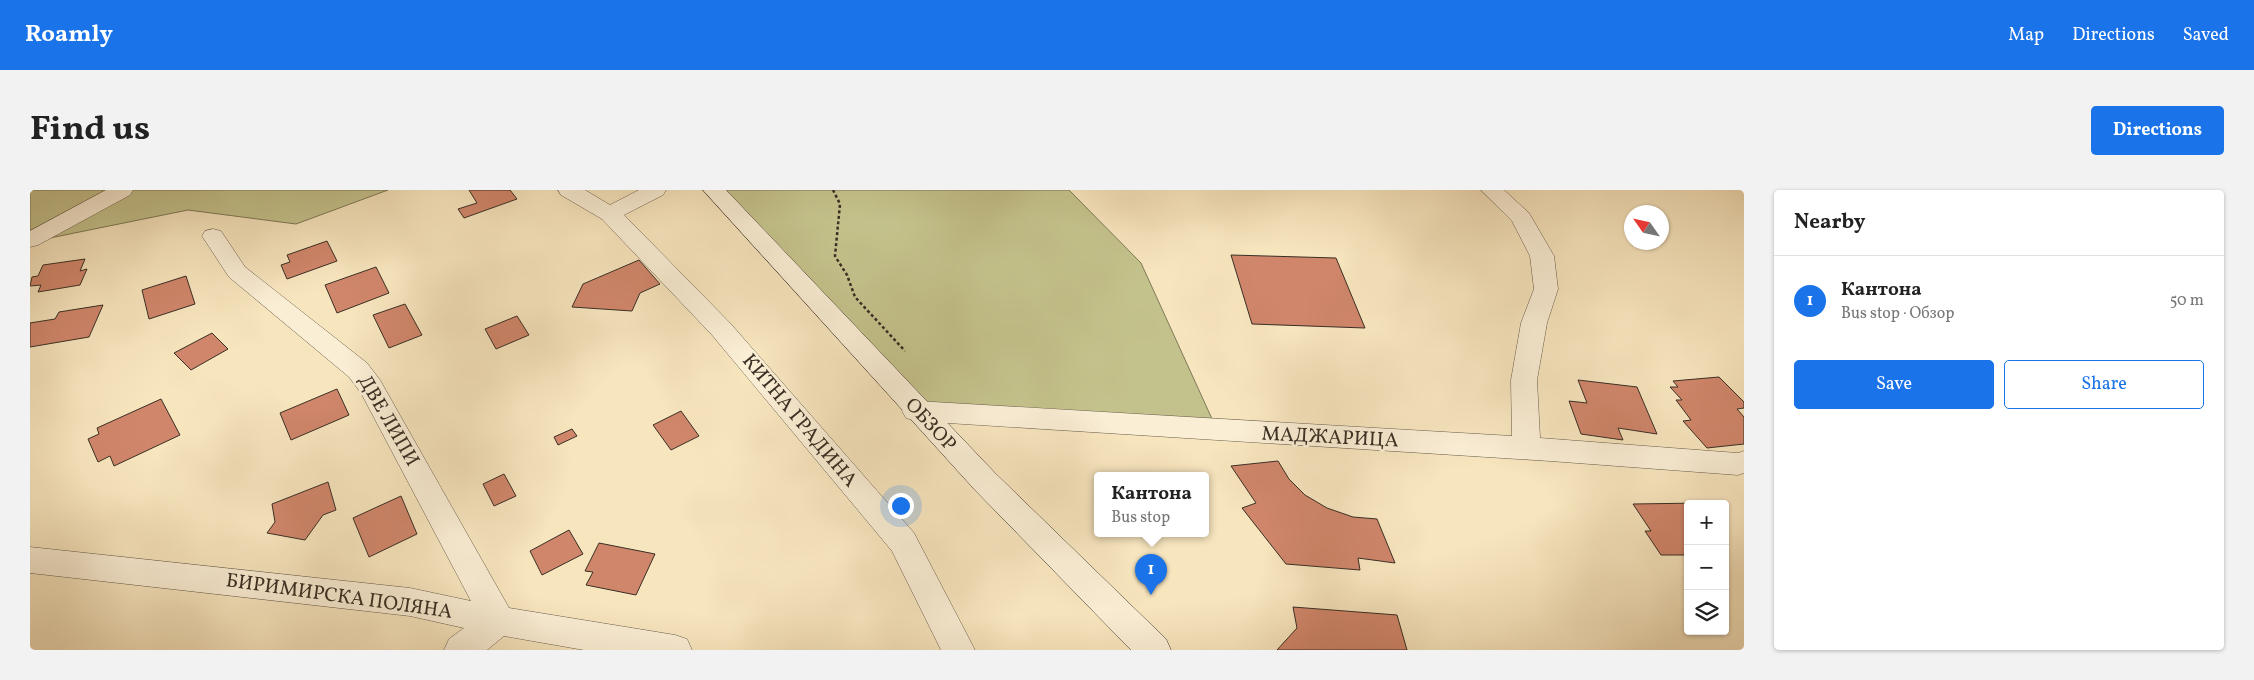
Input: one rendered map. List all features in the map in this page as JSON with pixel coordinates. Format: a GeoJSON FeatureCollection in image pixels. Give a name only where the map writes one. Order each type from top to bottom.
{"type":"FeatureCollection","features":[{"type":"Feature","properties":{"kind":"street"},"geometry":{"type":"LineString","coordinates":[[30,240],[122,190]]}},
{"type":"Feature","properties":{"kind":"street","name":"КИТНА ГРАДИНА"},"geometry":{"type":"LineString","coordinates":[[570,190],[610,214],[721,329],[903,542],[958,650]]}},
{"type":"Feature","properties":{"kind":"street"},"geometry":{"type":"LineString","coordinates":[[610,214],[655,190]]}},
{"type":"Feature","properties":{"kind":"street","name":"ОБЗОР"},"geometry":{"type":"LineString","coordinates":[[714,190],[916,411],[1023,522],[1154,650]]}},
{"type":"Feature","properties":{"kind":"street"},"geometry":{"type":"LineString","coordinates":[[1492,190],[1521,218],[1542,256],[1546,289],[1534,324],[1524,380],[1526,448]]}},
{"type":"Feature","properties":{"kind":"street","name":"ДВЕ ЛИПИ"},"geometry":{"type":"LineString","coordinates":[[213,236],[237,272],[358,370],[371,387],[499,621]]}},
{"type":"Feature","properties":{"kind":"street","name":"МАДЖАРИЦА"},"geometry":{"type":"LineString","coordinates":[[916,411],[1228,432],[1526,448],[1672,460],[1738,464],[1744,462]]}},
{"type":"Feature","properties":{"kind":"street","name":"БИРИМИРСКА ПОЛЯНА"},"geometry":{"type":"LineString","coordinates":[[30,560],[410,602],[499,621],[675,650]]}},
{"type":"Feature","properties":{"kind":"street"},"geometry":{"type":"LineString","coordinates":[[461,650],[499,621]]}},
{"type":"Feature","properties":{"kind":"path"},"geometry":{"type":"LineString","coordinates":[[833,190],[840,204],[835,256],[847,275],[855,297],[906,352]]}},
{"type":"Feature","properties":{"kind":"shaded area"},"geometry":{"type":"Polygon","coordinates":[[[30,190],[388,190],[296,224],[188,210],[30,242],[30,190]]]}},
{"type":"Feature","properties":{"kind":"shaded area"},"geometry":{"type":"Polygon","coordinates":[[[714,190],[1069,190],[1141,263],[1218,432],[916,411],[714,190]]]}},
{"type":"Feature","properties":{"kind":"building"},"geometry":{"type":"Polygon","coordinates":[[[469,190],[510,190],[517,199],[464,218],[458,209],[477,203],[469,190]]]}},
{"type":"Feature","properties":{"kind":"building"},"geometry":{"type":"Polygon","coordinates":[[[327,241],[337,261],[287,279],[281,265],[290,262],[287,255],[327,241]]]}},
{"type":"Feature","properties":{"kind":"building"},"geometry":{"type":"Polygon","coordinates":[[[1231,255],[1336,258],[1365,328],[1252,324],[1231,255]]]}},
{"type":"Feature","properties":{"kind":"building"},"geometry":{"type":"Polygon","coordinates":[[[85,259],[80,271],[87,269],[80,285],[38,292],[41,285],[30,286],[32,277],[38,276],[43,265],[85,259]]]}},
{"type":"Feature","properties":{"kind":"building"},"geometry":{"type":"Polygon","coordinates":[[[639,260],[660,284],[640,293],[632,311],[572,307],[583,284],[639,260]]]}},
{"type":"Feature","properties":{"kind":"building"},"geometry":{"type":"Polygon","coordinates":[[[376,267],[389,293],[337,313],[325,285],[376,267]]]}},
{"type":"Feature","properties":{"kind":"building"},"geometry":{"type":"Polygon","coordinates":[[[186,276],[195,304],[149,319],[142,290],[186,276]]]}},
{"type":"Feature","properties":{"kind":"building"},"geometry":{"type":"Polygon","coordinates":[[[405,304],[422,335],[389,348],[373,315],[405,304]]]}},
{"type":"Feature","properties":{"kind":"building"},"geometry":{"type":"Polygon","coordinates":[[[103,305],[89,337],[30,347],[30,323],[55,319],[59,312],[103,305]]]}},
{"type":"Feature","properties":{"kind":"building"},"geometry":{"type":"Polygon","coordinates":[[[517,316],[529,335],[496,349],[485,329],[517,316]]]}},
{"type":"Feature","properties":{"kind":"building"},"geometry":{"type":"Polygon","coordinates":[[[212,333],[228,349],[191,370],[174,353],[212,333]]]}},
{"type":"Feature","properties":{"kind":"building"},"geometry":{"type":"Polygon","coordinates":[[[1719,377],[1744,402],[1744,408],[1737,409],[1744,417],[1744,444],[1707,448],[1683,421],[1691,420],[1676,400],[1682,400],[1670,387],[1678,387],[1673,381],[1719,377]]]}},
{"type":"Feature","properties":{"kind":"building"},"geometry":{"type":"Polygon","coordinates":[[[1578,380],[1637,387],[1657,434],[1618,428],[1623,440],[1581,434],[1569,401],[1587,403],[1578,380]]]}},
{"type":"Feature","properties":{"kind":"building"},"geometry":{"type":"Polygon","coordinates":[[[337,389],[349,415],[291,440],[280,413],[337,389]]]}},
{"type":"Feature","properties":{"kind":"building"},"geometry":{"type":"Polygon","coordinates":[[[161,399],[180,435],[114,466],[110,456],[98,462],[88,439],[99,434],[97,428],[161,399]]]}},
{"type":"Feature","properties":{"kind":"building"},"geometry":{"type":"Polygon","coordinates":[[[681,411],[699,436],[671,450],[653,425],[681,411]]]}},
{"type":"Feature","properties":{"kind":"building"},"geometry":{"type":"Polygon","coordinates":[[[572,429],[577,436],[558,445],[554,437],[572,429]]]}},
{"type":"Feature","properties":{"kind":"building"},"geometry":{"type":"Polygon","coordinates":[[[1278,461],[1289,479],[1305,495],[1327,508],[1353,517],[1377,519],[1395,563],[1358,558],[1360,570],[1286,564],[1242,508],[1256,503],[1231,466],[1278,461]]]}},
{"type":"Feature","properties":{"kind":"building"},"geometry":{"type":"Polygon","coordinates":[[[504,474],[516,496],[494,506],[483,484],[504,474]]]}},
{"type":"Feature","properties":{"kind":"building"},"geometry":{"type":"Polygon","coordinates":[[[328,482],[336,510],[323,515],[305,540],[267,533],[275,522],[272,504],[328,482]]]}},
{"type":"Feature","properties":{"kind":"building"},"geometry":{"type":"Polygon","coordinates":[[[401,496],[417,534],[369,557],[353,518],[401,496]]]}},
{"type":"Feature","properties":{"kind":"building"},"geometry":{"type":"Polygon","coordinates":[[[1684,503],[1684,555],[1661,555],[1645,531],[1651,531],[1633,504],[1684,503]]]}},
{"type":"Feature","properties":{"kind":"building"},"geometry":{"type":"Polygon","coordinates":[[[569,530],[583,554],[542,575],[530,551],[569,530]]]}},
{"type":"Feature","properties":{"kind":"building"},"geometry":{"type":"Polygon","coordinates":[[[599,543],[655,554],[636,595],[586,585],[593,572],[585,571],[599,543]]]}},
{"type":"Feature","properties":{"kind":"building"},"geometry":{"type":"Polygon","coordinates":[[[1293,607],[1397,615],[1407,650],[1277,650],[1297,628],[1293,607]]]}},
{"type":"Feature","properties":{"kind":"place","name":"Кантона"},"geometry":{"type":"Point","coordinates":[1151,595]}}]}
